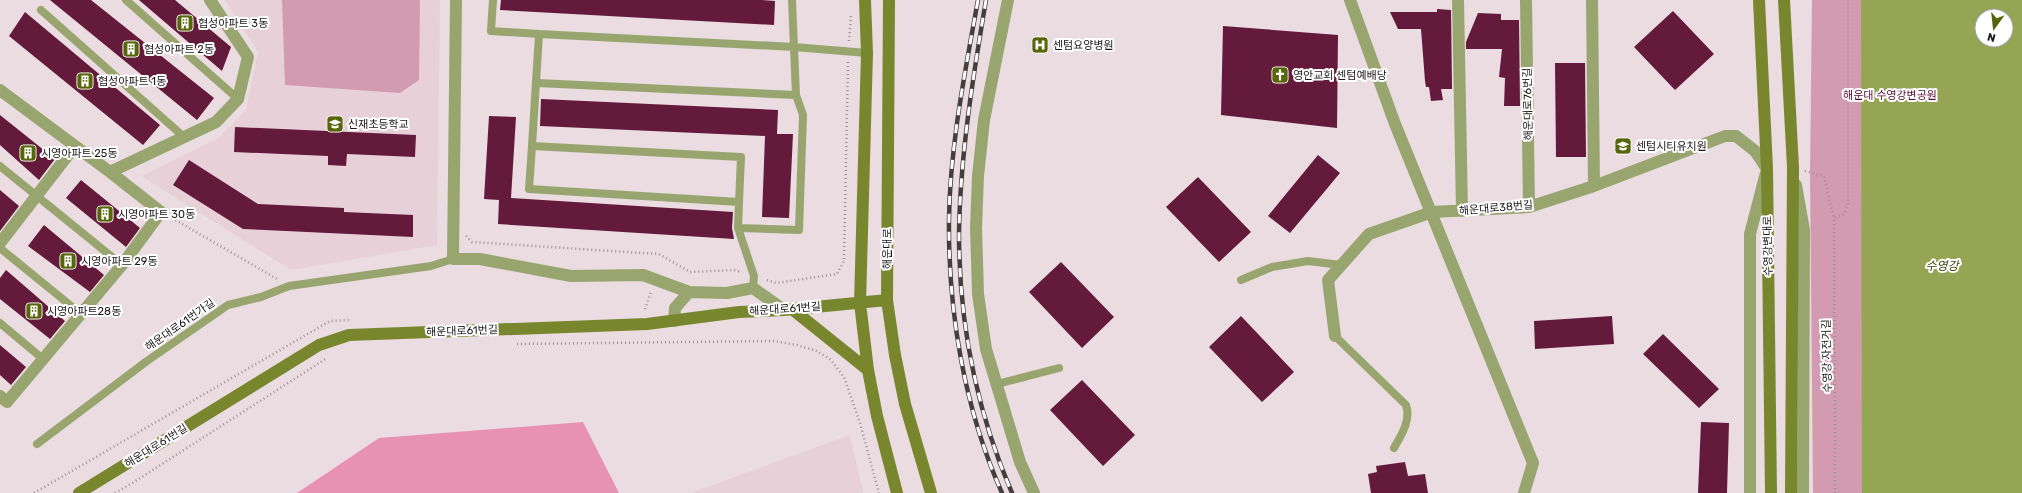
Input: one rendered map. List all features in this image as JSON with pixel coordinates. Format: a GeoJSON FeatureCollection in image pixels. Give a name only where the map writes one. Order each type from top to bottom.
{"type":"FeatureCollection","features":[{"type":"Feature","properties":{"kind":"main road"},"geometry":{"type":"LineString","coordinates":[[865,0],[867,53],[860,302],[868,370],[879,424],[897,493]]}},
{"type":"Feature","properties":{"kind":"main road","name":"해운대로"},"geometry":{"type":"LineString","coordinates":[[889,0],[887,300],[895,355],[905,404],[931,493]]}},
{"type":"Feature","properties":{"kind":"main road","name":"수영강변대로"},"geometry":{"type":"LineString","coordinates":[[1759,0],[1767,170],[1771,493]]}},
{"type":"Feature","properties":{"kind":"main road"},"geometry":{"type":"LineString","coordinates":[[1784,0],[1793,167],[1791,493]]}},
{"type":"Feature","properties":{"kind":"main road","name":"해운대로61번길"},"geometry":{"type":"LineString","coordinates":[[79,493],[319,345],[348,336],[674,321],[739,312],[788,310],[887,300]]}},
{"type":"Feature","properties":{"kind":"main road"},"geometry":{"type":"LineString","coordinates":[[788,310],[868,370]]}},
{"type":"Feature","properties":{"kind":"street"},"geometry":{"type":"LineString","coordinates":[[110,172],[216,122],[238,99],[248,57],[210,0]]}},
{"type":"Feature","properties":{"kind":"street"},"geometry":{"type":"LineString","coordinates":[[456,0],[453,259],[480,259],[571,276],[643,275],[689,292],[727,293],[754,282],[788,310]]}},
{"type":"Feature","properties":{"kind":"street"},"geometry":{"type":"LineString","coordinates":[[1008,0],[984,120],[978,176],[976,228],[978,294],[986,349],[1020,462],[1034,493]]}},
{"type":"Feature","properties":{"kind":"street"},"geometry":{"type":"LineString","coordinates":[[1350,0],[1395,124],[1533,462],[1524,493]]}},
{"type":"Feature","properties":{"kind":"street"},"geometry":{"type":"LineString","coordinates":[[1458,0],[1462,211]]}},
{"type":"Feature","properties":{"kind":"street","name":"해운대로76번길"},"geometry":{"type":"LineString","coordinates":[[1526,0],[1529,207]]}},
{"type":"Feature","properties":{"kind":"street"},"geometry":{"type":"LineString","coordinates":[[1592,0],[1594,186]]}},
{"type":"Feature","properties":{"kind":"street"},"geometry":{"type":"LineString","coordinates":[[0,90],[161,212],[122,265],[7,402],[0,396]]}},
{"type":"Feature","properties":{"kind":"street","name":"해운대로38번길"},"geometry":{"type":"LineString","coordinates":[[1335,336],[1328,280],[1369,234],[1432,212],[1529,207],[1594,186],[1724,136],[1736,136],[1755,151],[1767,170]]}},
{"type":"Feature","properties":{"kind":"street"},"geometry":{"type":"LineString","coordinates":[[0,243],[75,146]]}},
{"type":"Feature","properties":{"kind":"street"},"geometry":{"type":"LineString","coordinates":[[1793,167],[1804,230],[1803,493]]}},
{"type":"Feature","properties":{"kind":"street"},"geometry":{"type":"LineString","coordinates":[[1750,493],[1750,234],[1767,170]]}},
{"type":"Feature","properties":{"kind":"street"},"geometry":{"type":"LineString","coordinates":[[664,282],[675,308],[674,321]]}},
{"type":"Feature","properties":{"kind":"street"},"geometry":{"type":"LineString","coordinates":[[675,308],[689,292]]}},
{"type":"Feature","properties":{"kind":"lane"},"geometry":{"type":"LineString","coordinates":[[126,0],[238,99]]}},
{"type":"Feature","properties":{"kind":"lane"},"geometry":{"type":"LineString","coordinates":[[493,0],[491,31],[794,47],[867,53]]}},
{"type":"Feature","properties":{"kind":"lane"},"geometry":{"type":"LineString","coordinates":[[738,228],[799,230],[803,115],[796,95],[792,0]]}},
{"type":"Feature","properties":{"kind":"lane"},"geometry":{"type":"LineString","coordinates":[[41,10],[184,137]]}},
{"type":"Feature","properties":{"kind":"lane"},"geometry":{"type":"LineString","coordinates":[[539,34],[529,189],[739,202]]}},
{"type":"Feature","properties":{"kind":"lane"},"geometry":{"type":"LineString","coordinates":[[537,83],[796,95]]}},
{"type":"Feature","properties":{"kind":"lane"},"geometry":{"type":"LineString","coordinates":[[532,146],[741,158],[738,228],[754,282]]}},
{"type":"Feature","properties":{"kind":"lane"},"geometry":{"type":"LineString","coordinates":[[0,166],[122,265]]}},
{"type":"Feature","properties":{"kind":"lane"},"geometry":{"type":"LineString","coordinates":[[0,248],[81,314]]}},
{"type":"Feature","properties":{"kind":"lane","name":"해운대로61번가길"},"geometry":{"type":"LineString","coordinates":[[37,444],[147,361],[228,305],[261,296],[289,286],[431,266],[453,259]]}},
{"type":"Feature","properties":{"kind":"lane"},"geometry":{"type":"LineString","coordinates":[[1241,280],[1272,267],[1308,261],[1341,265]]}},
{"type":"Feature","properties":{"kind":"lane"},"geometry":{"type":"LineString","coordinates":[[0,323],[43,359]]}},
{"type":"Feature","properties":{"kind":"lane"},"geometry":{"type":"LineString","coordinates":[[1335,336],[1406,405],[1409,414],[1394,448]]}},
{"type":"Feature","properties":{"kind":"lane"},"geometry":{"type":"LineString","coordinates":[[997,384],[1059,368]]}},
{"type":"Feature","properties":{"kind":"path"},"geometry":{"type":"LineString","coordinates":[[1834,218],[1844,214],[1848,205],[1848,0]]}},
{"type":"Feature","properties":{"kind":"path"},"geometry":{"type":"LineString","coordinates":[[754,282],[776,283],[837,274],[844,261],[848,51],[851,14]]}},
{"type":"Feature","properties":{"kind":"path","name":"수영강 자전거길"},"geometry":{"type":"LineString","coordinates":[[1793,167],[1824,176],[1834,218],[1835,493]]}},
{"type":"Feature","properties":{"kind":"path"},"geometry":{"type":"LineString","coordinates":[[161,212],[289,286]]}},
{"type":"Feature","properties":{"kind":"path"},"geometry":{"type":"LineString","coordinates":[[639,309],[647,309],[652,289]]}},
{"type":"Feature","properties":{"kind":"path"},"geometry":{"type":"LineString","coordinates":[[34,493],[330,320],[354,320]]}},
{"type":"Feature","properties":{"kind":"path"},"geometry":{"type":"LineString","coordinates":[[512,344],[773,341],[797,344],[817,350],[831,360],[844,377],[860,423],[879,493]]}},
{"type":"Feature","properties":{"kind":"path"},"geometry":{"type":"LineString","coordinates":[[115,493],[332,355]]}},
{"type":"Feature","properties":{"kind":"shaded area","name":"신재초등학교"},"geometry":{"type":"Polygon","coordinates":[[[225,0],[440,0],[437,245],[291,270],[141,176],[219,138],[246,110],[258,52],[225,0]]]}},
{"type":"Feature","properties":{"kind":"shaded area"},"geometry":{"type":"Polygon","coordinates":[[[583,422],[619,493],[297,493],[379,438],[583,422]]]}},
{"type":"Feature","properties":{"kind":"shaded area"},"geometry":{"type":"Polygon","coordinates":[[[850,435],[863,493],[691,493],[850,435]]]}},
{"type":"Feature","properties":{"kind":"green space"},"geometry":{"type":"Polygon","coordinates":[[[282,0],[420,0],[419,80],[400,93],[285,85],[282,0]]]}},
{"type":"Feature","properties":{"kind":"green space","name":"수영강"},"geometry":{"type":"Polygon","coordinates":[[[1812,0],[2022,0],[2022,493],[1813,493],[1810,173],[1812,0]]]}},
{"type":"Feature","properties":{"kind":"water","name":"수영강"},"geometry":{"type":"Polygon","coordinates":[[[1861,0],[2022,0],[2022,493],[1862,493],[1861,0]]]}},
{"type":"Feature","properties":{"kind":"building","name":"협성아파트 2동"},"geometry":{"type":"Polygon","coordinates":[[[50,0],[91,0],[214,98],[197,120],[50,0]]]}},
{"type":"Feature","properties":{"kind":"building","name":"협성아파트 3동"},"geometry":{"type":"Polygon","coordinates":[[[139,0],[175,0],[231,47],[222,71],[139,0]]]}},
{"type":"Feature","properties":{"kind":"building"},"geometry":{"type":"Polygon","coordinates":[[[501,0],[775,1],[774,25],[500,10],[501,0]]]}},
{"type":"Feature","properties":{"kind":"building"},"geometry":{"type":"Polygon","coordinates":[[[1437,9],[1451,10],[1452,89],[1441,89],[1443,100],[1431,101],[1429,87],[1426,87],[1425,81],[1421,29],[1398,29],[1390,12],[1437,12],[1437,9]]]}},
{"type":"Feature","properties":{"kind":"building"},"geometry":{"type":"Polygon","coordinates":[[[1673,11],[1714,54],[1675,90],[1634,47],[1673,11]]]}},
{"type":"Feature","properties":{"kind":"building","name":"협성아파트 1동"},"geometry":{"type":"Polygon","coordinates":[[[25,12],[160,125],[143,145],[9,36],[25,12]]]}},
{"type":"Feature","properties":{"kind":"building"},"geometry":{"type":"Polygon","coordinates":[[[1478,13],[1501,14],[1501,20],[1519,20],[1520,106],[1504,106],[1505,78],[1499,77],[1502,49],[1466,49],[1466,42],[1478,13]]]}},
{"type":"Feature","properties":{"kind":"building","name":"영안교회 센텀예배당"},"geometry":{"type":"Polygon","coordinates":[[[1223,26],[1338,35],[1337,128],[1221,115],[1223,26]]]}},
{"type":"Feature","properties":{"kind":"building"},"geometry":{"type":"Polygon","coordinates":[[[1555,63],[1585,63],[1586,157],[1556,157],[1555,63]]]}},
{"type":"Feature","properties":{"kind":"building"},"geometry":{"type":"Polygon","coordinates":[[[541,99],[778,110],[777,134],[793,134],[789,218],[762,217],[765,136],[540,126],[541,99]]]}},
{"type":"Feature","properties":{"kind":"building","name":"시영아파트 25동"},"geometry":{"type":"Polygon","coordinates":[[[0,115],[55,159],[39,180],[0,145],[0,115]]]}},
{"type":"Feature","properties":{"kind":"building"},"geometry":{"type":"Polygon","coordinates":[[[489,116],[516,117],[511,198],[733,212],[732,228],[734,239],[498,224],[499,200],[484,199],[489,116]]]}},
{"type":"Feature","properties":{"kind":"building"},"geometry":{"type":"Polygon","coordinates":[[[235,127],[416,135],[415,157],[347,154],[346,166],[328,165],[328,156],[234,152],[235,127]]]}},
{"type":"Feature","properties":{"kind":"building"},"geometry":{"type":"Polygon","coordinates":[[[1318,155],[1340,173],[1290,233],[1268,216],[1318,155]]]}},
{"type":"Feature","properties":{"kind":"building"},"geometry":{"type":"Polygon","coordinates":[[[189,160],[258,204],[344,208],[344,212],[413,215],[413,237],[243,229],[173,185],[189,160]]]}},
{"type":"Feature","properties":{"kind":"building"},"geometry":{"type":"Polygon","coordinates":[[[1198,177],[1251,232],[1219,262],[1166,207],[1198,177]]]}},
{"type":"Feature","properties":{"kind":"building","name":"시영아파트 30동"},"geometry":{"type":"Polygon","coordinates":[[[81,180],[140,228],[126,247],[66,198],[81,180]]]}},
{"type":"Feature","properties":{"kind":"building"},"geometry":{"type":"Polygon","coordinates":[[[0,190],[19,206],[0,231],[0,190]]]}},
{"type":"Feature","properties":{"kind":"building","name":"시영아파트 29동"},"geometry":{"type":"Polygon","coordinates":[[[44,225],[104,275],[90,292],[28,246],[44,225]]]}},
{"type":"Feature","properties":{"kind":"building"},"geometry":{"type":"Polygon","coordinates":[[[1061,262],[1114,317],[1082,348],[1029,292],[1061,262]]]}},
{"type":"Feature","properties":{"kind":"building","name":"시영아파트28동"},"geometry":{"type":"Polygon","coordinates":[[[6,270],[65,321],[50,339],[0,299],[0,278],[6,270]]]}},
{"type":"Feature","properties":{"kind":"building"},"geometry":{"type":"Polygon","coordinates":[[[1241,316],[1294,372],[1262,402],[1209,347],[1241,316]]]}},
{"type":"Feature","properties":{"kind":"building"},"geometry":{"type":"Polygon","coordinates":[[[1612,316],[1614,344],[1535,349],[1534,321],[1612,316]]]}},
{"type":"Feature","properties":{"kind":"building"},"geometry":{"type":"Polygon","coordinates":[[[1663,334],[1719,389],[1699,408],[1643,354],[1663,334]]]}},
{"type":"Feature","properties":{"kind":"building"},"geometry":{"type":"Polygon","coordinates":[[[0,345],[26,367],[11,385],[0,375],[0,345]]]}},
{"type":"Feature","properties":{"kind":"building"},"geometry":{"type":"Polygon","coordinates":[[[1082,380],[1135,435],[1103,466],[1050,410],[1082,380]]]}},
{"type":"Feature","properties":{"kind":"building"},"geometry":{"type":"Polygon","coordinates":[[[1701,422],[1729,423],[1727,493],[1698,493],[1701,422]]]}},
{"type":"Feature","properties":{"kind":"building"},"geometry":{"type":"Polygon","coordinates":[[[1405,462],[1408,476],[1425,474],[1428,493],[1371,493],[1368,474],[1377,472],[1376,466],[1405,462]]]}},
{"type":"Feature","properties":{"kind":"railway"},"geometry":{"type":"LineString","coordinates":[[978,0],[963,82],[955,137],[950,192],[949,254],[955,324],[968,393],[989,461],[1002,493]]}},
{"type":"Feature","properties":{"kind":"railway"},"geometry":{"type":"LineString","coordinates":[[986,0],[972,87],[962,175],[959,234],[960,267],[962,301],[972,366],[989,431],[1012,493]]}},
{"type":"Feature","properties":{"kind":"place","name":"협성아파트 3동"},"geometry":{"type":"Point","coordinates":[185,23]}},
{"type":"Feature","properties":{"kind":"place","name":"센텀요양병원"},"geometry":{"type":"Point","coordinates":[1040,45]}},
{"type":"Feature","properties":{"kind":"place","name":"협성아파트 2동"},"geometry":{"type":"Point","coordinates":[131,49]}},
{"type":"Feature","properties":{"kind":"place","name":"영안교회 센텀예배당"},"geometry":{"type":"Point","coordinates":[1280,75]}},
{"type":"Feature","properties":{"kind":"place","name":"협성아파트 1동"},"geometry":{"type":"Point","coordinates":[85,81]}},
{"type":"Feature","properties":{"kind":"place","name":"신재초등학교"},"geometry":{"type":"Point","coordinates":[335,124]}},
{"type":"Feature","properties":{"kind":"place","name":"센텀시티유치원"},"geometry":{"type":"Point","coordinates":[1623,146]}},
{"type":"Feature","properties":{"kind":"place","name":"시영아파트 25동"},"geometry":{"type":"Point","coordinates":[28,153]}},
{"type":"Feature","properties":{"kind":"place","name":"시영아파트 30동"},"geometry":{"type":"Point","coordinates":[105,214]}},
{"type":"Feature","properties":{"kind":"place","name":"시영아파트 29동"},"geometry":{"type":"Point","coordinates":[68,261]}},
{"type":"Feature","properties":{"kind":"place","name":"시영아파트28동"},"geometry":{"type":"Point","coordinates":[34,311]}},
{"type":"Feature","properties":{"kind":"park label","name":"해운대 수영강변공원"},"geometry":{"type":"Point","coordinates":[1890,95]}}]}
